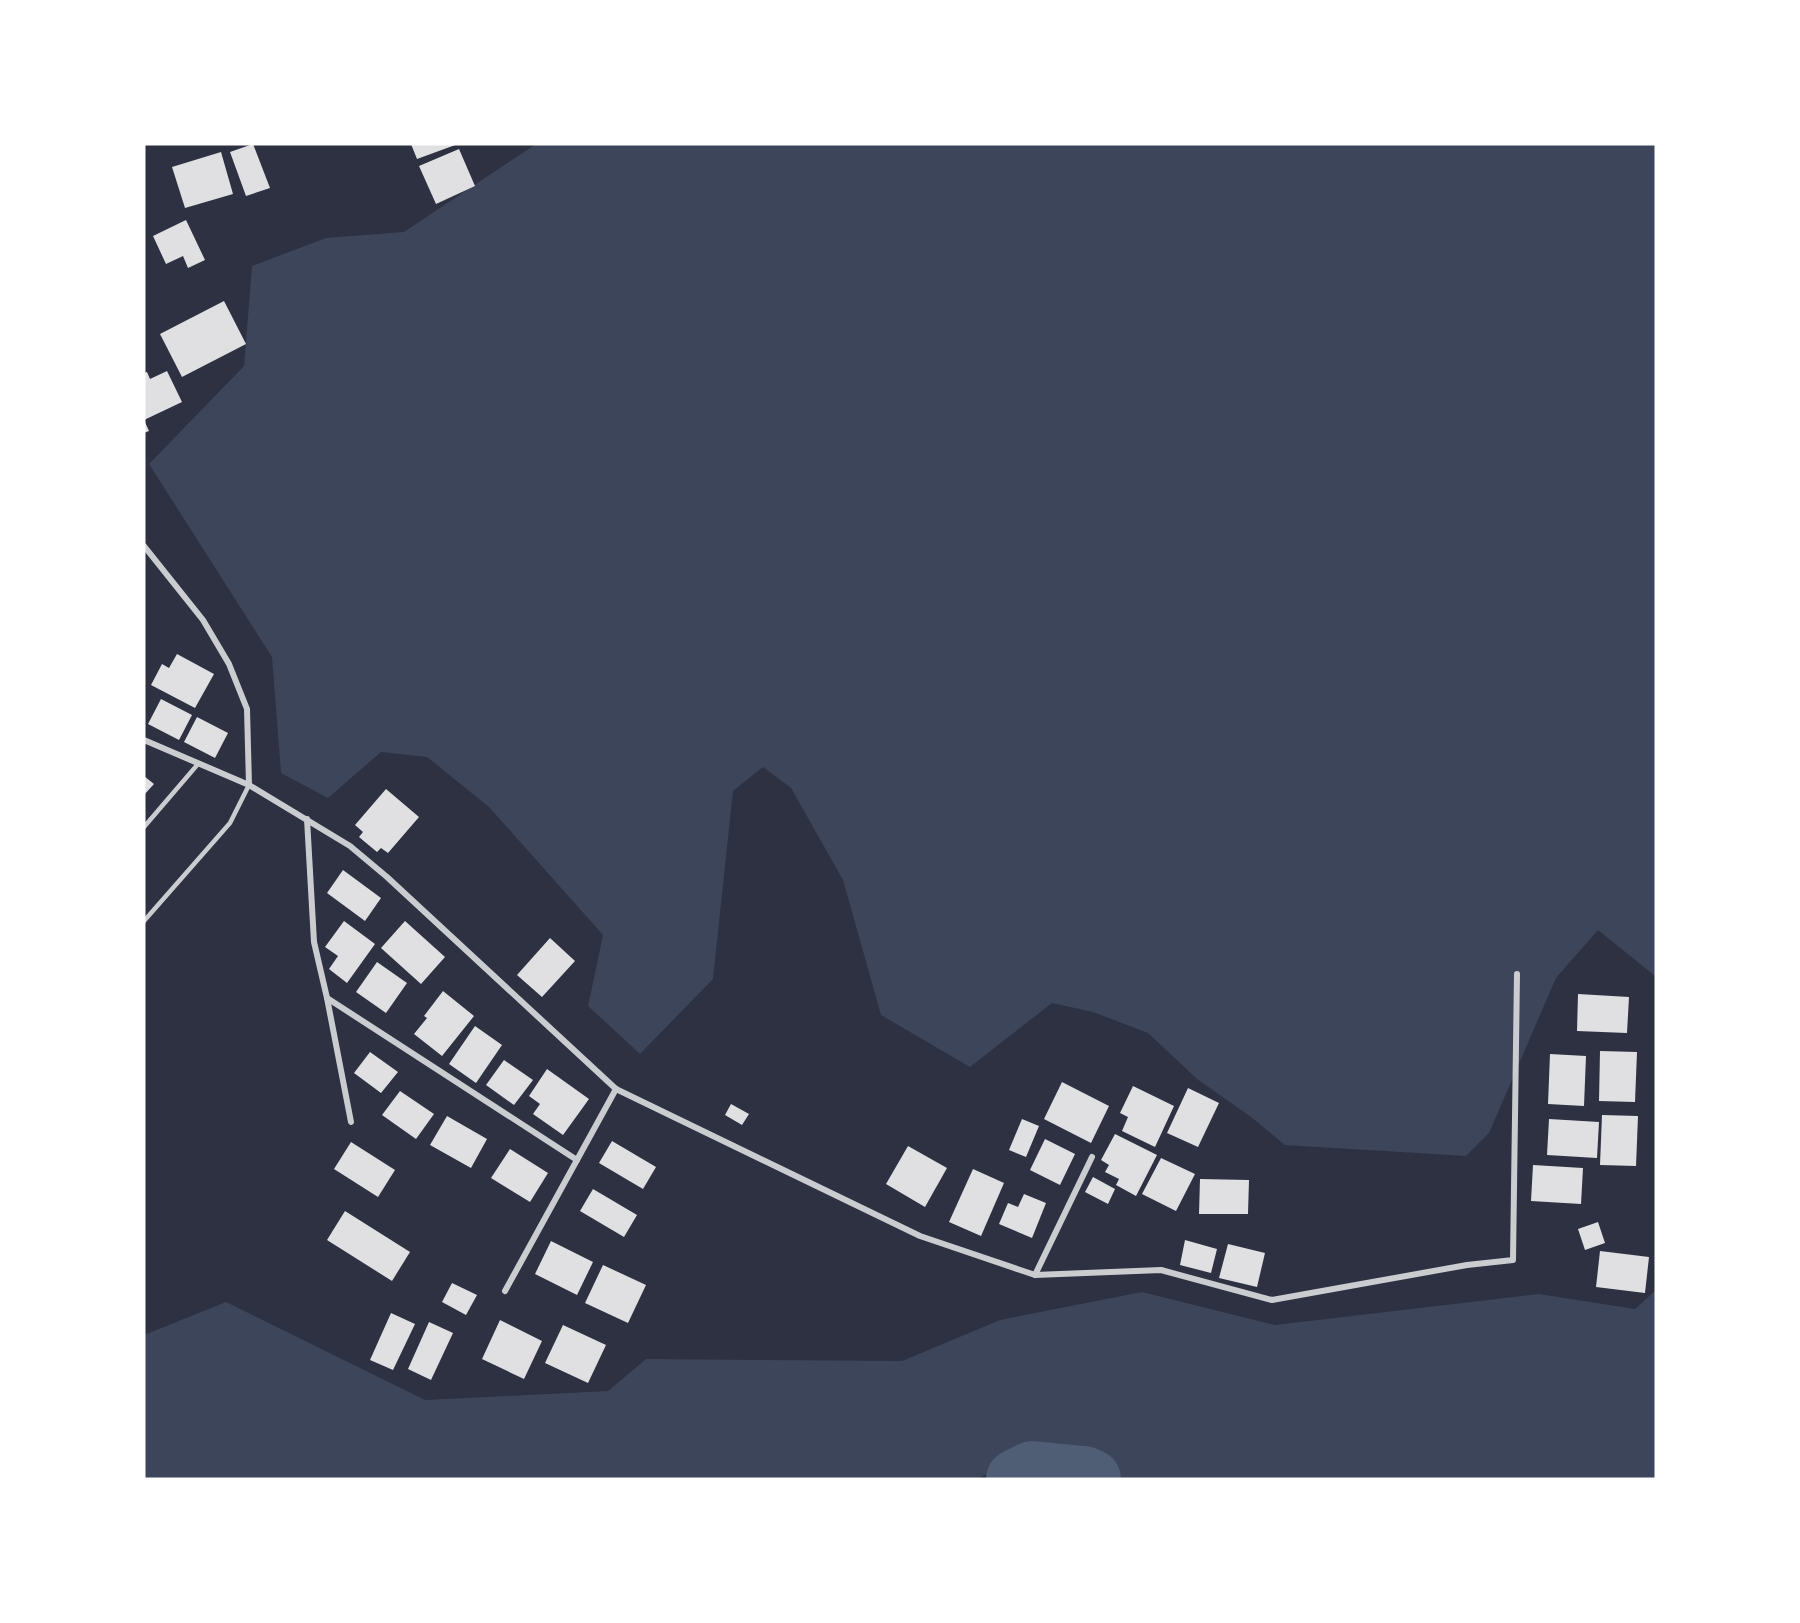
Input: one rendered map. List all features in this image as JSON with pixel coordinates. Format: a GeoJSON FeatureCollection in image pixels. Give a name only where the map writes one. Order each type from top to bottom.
{"type":"FeatureCollection","features":[{"type":"Feature","properties":{"kind":"street"},"geometry":{"type":"LineString","coordinates":[[144,546],[203,620],[229,664],[248,709],[249,785]]}},
{"type":"Feature","properties":{"kind":"street"},"geometry":{"type":"LineString","coordinates":[[144,740],[249,785],[350,846],[387,877],[616,1089],[920,1236],[1035,1275],[1161,1270],[1272,1300],[1467,1265],[1513,1260],[1517,974]]}},
{"type":"Feature","properties":{"kind":"street"},"geometry":{"type":"LineString","coordinates":[[308,819],[314,942],[351,1122]]}},
{"type":"Feature","properties":{"kind":"street"},"geometry":{"type":"LineString","coordinates":[[327,998],[577,1160]]}},
{"type":"Feature","properties":{"kind":"street"},"geometry":{"type":"LineString","coordinates":[[505,1291],[616,1089]]}},
{"type":"Feature","properties":{"kind":"street"},"geometry":{"type":"LineString","coordinates":[[1035,1275],[1092,1157]]}},
{"type":"Feature","properties":{"kind":"lane"},"geometry":{"type":"LineString","coordinates":[[144,827],[198,764]]}},
{"type":"Feature","properties":{"kind":"lane"},"geometry":{"type":"LineString","coordinates":[[144,921],[230,823],[249,785]]}},
{"type":"Feature","properties":{"kind":"shaded area"},"geometry":{"type":"Polygon","coordinates":[[[536,144],[1656,144],[1656,980],[1655,976],[1598,930],[1556,978],[1489,1133],[1466,1156],[1285,1145],[1251,1117],[1197,1079],[1148,1033],[1093,1012],[1052,1003],[970,1067],[881,1015],[843,880],[791,788],[763,767],[733,791],[713,979],[640,1054],[588,1006],[603,935],[489,807],[427,757],[381,752],[328,798],[281,773],[272,657],[149,464],[244,366],[252,266],[326,238],[404,232],[536,144]]]}},
{"type":"Feature","properties":{"kind":"shaded area"},"geometry":{"type":"Polygon","coordinates":[[[1656,1290],[1656,1479],[1109,1479],[1093,1469],[1021,1459],[976,1479],[144,1479],[144,1335],[226,1302],[425,1400],[608,1391],[646,1359],[902,1361],[1000,1320],[1142,1292],[1275,1325],[1539,1294],[1635,1309],[1656,1290]]]}},
{"type":"Feature","properties":{"kind":"building"},"geometry":{"type":"Polygon","coordinates":[[[253,144],[270,188],[246,196],[230,152],[253,144]]]}},
{"type":"Feature","properties":{"kind":"building"},"geometry":{"type":"Polygon","coordinates":[[[411,144],[458,144],[417,159],[411,144]]]}},
{"type":"Feature","properties":{"kind":"building"},"geometry":{"type":"Polygon","coordinates":[[[459,149],[475,186],[436,204],[419,166],[459,149]]]}},
{"type":"Feature","properties":{"kind":"building"},"geometry":{"type":"Polygon","coordinates":[[[221,152],[233,194],[185,208],[172,167],[221,152]]]}},
{"type":"Feature","properties":{"kind":"building"},"geometry":{"type":"Polygon","coordinates":[[[186,220],[205,260],[188,268],[183,256],[166,264],[153,236],[186,220]]]}},
{"type":"Feature","properties":{"kind":"building"},"geometry":{"type":"Polygon","coordinates":[[[224,301],[246,344],[182,377],[160,334],[224,301]]]}},
{"type":"Feature","properties":{"kind":"building"},"geometry":{"type":"Polygon","coordinates":[[[167,371],[182,402],[144,420],[144,373],[147,372],[150,379],[167,371]]]}},
{"type":"Feature","properties":{"kind":"building"},"geometry":{"type":"Polygon","coordinates":[[[144,420],[149,431],[144,433],[144,420]]]}},
{"type":"Feature","properties":{"kind":"building"},"geometry":{"type":"Polygon","coordinates":[[[177,654],[214,674],[195,708],[151,685],[162,664],[169,668],[177,654]]]}},
{"type":"Feature","properties":{"kind":"building"},"geometry":{"type":"Polygon","coordinates":[[[161,699],[192,715],[179,740],[148,724],[161,699]]]}},
{"type":"Feature","properties":{"kind":"building"},"geometry":{"type":"Polygon","coordinates":[[[197,717],[228,733],[215,758],[184,742],[197,717]]]}},
{"type":"Feature","properties":{"kind":"building"},"geometry":{"type":"Polygon","coordinates":[[[144,776],[154,784],[144,795],[144,776]]]}},
{"type":"Feature","properties":{"kind":"building"},"geometry":{"type":"Polygon","coordinates":[[[386,789],[419,817],[388,853],[381,848],[377,852],[359,837],[363,832],[355,825],[386,789]]]}},
{"type":"Feature","properties":{"kind":"building"},"geometry":{"type":"Polygon","coordinates":[[[343,870],[381,898],[365,921],[327,893],[343,870]]]}},
{"type":"Feature","properties":{"kind":"building"},"geometry":{"type":"Polygon","coordinates":[[[344,921],[375,944],[347,983],[329,969],[338,956],[325,947],[344,921]]]}},
{"type":"Feature","properties":{"kind":"building"},"geometry":{"type":"Polygon","coordinates":[[[405,921],[445,957],[421,984],[381,948],[405,921]]]}},
{"type":"Feature","properties":{"kind":"building"},"geometry":{"type":"Polygon","coordinates":[[[550,938],[575,961],[542,997],[517,975],[550,938]]]}},
{"type":"Feature","properties":{"kind":"building"},"geometry":{"type":"Polygon","coordinates":[[[377,962],[407,983],[386,1013],[356,992],[377,962]]]}},
{"type":"Feature","properties":{"kind":"building"},"geometry":{"type":"Polygon","coordinates":[[[443,991],[474,1016],[442,1056],[414,1034],[427,1018],[424,1016],[443,991]]]}},
{"type":"Feature","properties":{"kind":"building"},"geometry":{"type":"Polygon","coordinates":[[[1578,994],[1629,997],[1627,1033],[1577,1031],[1578,994]]]}},
{"type":"Feature","properties":{"kind":"building"},"geometry":{"type":"Polygon","coordinates":[[[475,1026],[502,1045],[476,1083],[449,1064],[475,1026]]]}},
{"type":"Feature","properties":{"kind":"building"},"geometry":{"type":"Polygon","coordinates":[[[1600,1051],[1637,1052],[1635,1102],[1599,1101],[1600,1051]]]}},
{"type":"Feature","properties":{"kind":"building"},"geometry":{"type":"Polygon","coordinates":[[[370,1052],[398,1072],[381,1093],[354,1073],[370,1052]]]}},
{"type":"Feature","properties":{"kind":"building"},"geometry":{"type":"Polygon","coordinates":[[[1550,1054],[1586,1056],[1584,1106],[1548,1104],[1550,1054]]]}},
{"type":"Feature","properties":{"kind":"building"},"geometry":{"type":"Polygon","coordinates":[[[504,1060],[533,1080],[514,1105],[486,1085],[504,1060]]]}},
{"type":"Feature","properties":{"kind":"building"},"geometry":{"type":"Polygon","coordinates":[[[547,1069],[589,1099],[563,1135],[533,1114],[540,1104],[529,1096],[547,1069]]]}},
{"type":"Feature","properties":{"kind":"building"},"geometry":{"type":"Polygon","coordinates":[[[1062,1082],[1109,1106],[1091,1143],[1044,1119],[1062,1082]]]}},
{"type":"Feature","properties":{"kind":"building"},"geometry":{"type":"Polygon","coordinates":[[[1133,1086],[1174,1106],[1155,1147],[1122,1131],[1128,1117],[1120,1113],[1133,1086]]]}},
{"type":"Feature","properties":{"kind":"building"},"geometry":{"type":"Polygon","coordinates":[[[1188,1088],[1219,1103],[1198,1147],[1167,1133],[1188,1088]]]}},
{"type":"Feature","properties":{"kind":"building"},"geometry":{"type":"Polygon","coordinates":[[[400,1091],[434,1114],[416,1139],[382,1115],[400,1091]]]}},
{"type":"Feature","properties":{"kind":"building"},"geometry":{"type":"Polygon","coordinates":[[[731,1104],[749,1114],[742,1125],[725,1115],[731,1104]]]}},
{"type":"Feature","properties":{"kind":"building"},"geometry":{"type":"Polygon","coordinates":[[[1602,1115],[1638,1116],[1636,1166],[1600,1165],[1602,1115]]]}},
{"type":"Feature","properties":{"kind":"building"},"geometry":{"type":"Polygon","coordinates":[[[447,1116],[487,1139],[471,1168],[430,1145],[447,1116]]]}},
{"type":"Feature","properties":{"kind":"building"},"geometry":{"type":"Polygon","coordinates":[[[1022,1119],[1039,1126],[1026,1157],[1009,1150],[1022,1119]]]}},
{"type":"Feature","properties":{"kind":"building"},"geometry":{"type":"Polygon","coordinates":[[[1549,1119],[1599,1122],[1597,1158],[1547,1155],[1549,1119]]]}},
{"type":"Feature","properties":{"kind":"building"},"geometry":{"type":"Polygon","coordinates":[[[1115,1134],[1157,1155],[1136,1196],[1116,1185],[1119,1179],[1105,1172],[1109,1165],[1101,1160],[1115,1134]]]}},
{"type":"Feature","properties":{"kind":"building"},"geometry":{"type":"Polygon","coordinates":[[[1045,1139],[1075,1154],[1060,1185],[1030,1170],[1045,1139]]]}},
{"type":"Feature","properties":{"kind":"building"},"geometry":{"type":"Polygon","coordinates":[[[612,1141],[656,1167],[643,1189],[599,1163],[612,1141]]]}},
{"type":"Feature","properties":{"kind":"building"},"geometry":{"type":"Polygon","coordinates":[[[351,1142],[395,1170],[378,1197],[334,1169],[351,1142]]]}},
{"type":"Feature","properties":{"kind":"building"},"geometry":{"type":"Polygon","coordinates":[[[908,1146],[947,1168],[925,1207],[886,1184],[908,1146]]]}},
{"type":"Feature","properties":{"kind":"building"},"geometry":{"type":"Polygon","coordinates":[[[510,1149],[548,1173],[530,1202],[491,1178],[510,1149]]]}},
{"type":"Feature","properties":{"kind":"building"},"geometry":{"type":"Polygon","coordinates":[[[1161,1158],[1195,1174],[1176,1211],[1142,1194],[1161,1158]]]}},
{"type":"Feature","properties":{"kind":"building"},"geometry":{"type":"Polygon","coordinates":[[[1533,1165],[1583,1168],[1581,1204],[1531,1201],[1533,1165]]]}},
{"type":"Feature","properties":{"kind":"building"},"geometry":{"type":"Polygon","coordinates":[[[973,1169],[1004,1183],[981,1236],[949,1222],[973,1169]]]}},
{"type":"Feature","properties":{"kind":"building"},"geometry":{"type":"Polygon","coordinates":[[[1093,1177],[1115,1189],[1108,1204],[1085,1192],[1093,1177]]]}},
{"type":"Feature","properties":{"kind":"building"},"geometry":{"type":"Polygon","coordinates":[[[1200,1179],[1249,1180],[1248,1214],[1199,1214],[1200,1179]]]}},
{"type":"Feature","properties":{"kind":"building"},"geometry":{"type":"Polygon","coordinates":[[[593,1189],[637,1215],[624,1237],[580,1211],[593,1189]]]}},
{"type":"Feature","properties":{"kind":"building"},"geometry":{"type":"Polygon","coordinates":[[[1024,1194],[1046,1203],[1032,1238],[999,1224],[1008,1203],[1018,1207],[1024,1194]]]}},
{"type":"Feature","properties":{"kind":"building"},"geometry":{"type":"Polygon","coordinates":[[[345,1211],[410,1252],[392,1281],[327,1240],[345,1211]]]}},
{"type":"Feature","properties":{"kind":"building"},"geometry":{"type":"Polygon","coordinates":[[[1598,1222],[1605,1243],[1585,1250],[1578,1229],[1598,1222]]]}},
{"type":"Feature","properties":{"kind":"building"},"geometry":{"type":"Polygon","coordinates":[[[1185,1240],[1217,1249],[1211,1273],[1180,1265],[1185,1240]]]}},
{"type":"Feature","properties":{"kind":"building"},"geometry":{"type":"Polygon","coordinates":[[[551,1241],[593,1262],[577,1295],[535,1274],[551,1241]]]}},
{"type":"Feature","properties":{"kind":"building"},"geometry":{"type":"Polygon","coordinates":[[[1228,1244],[1265,1253],[1257,1287],[1219,1278],[1228,1244]]]}},
{"type":"Feature","properties":{"kind":"building"},"geometry":{"type":"Polygon","coordinates":[[[1600,1251],[1649,1257],[1645,1293],[1596,1287],[1600,1251]]]}},
{"type":"Feature","properties":{"kind":"building"},"geometry":{"type":"Polygon","coordinates":[[[603,1265],[646,1285],[628,1323],[585,1303],[603,1265]]]}},
{"type":"Feature","properties":{"kind":"building"},"geometry":{"type":"Polygon","coordinates":[[[452,1283],[477,1295],[466,1315],[442,1302],[452,1283]]]}},
{"type":"Feature","properties":{"kind":"building"},"geometry":{"type":"Polygon","coordinates":[[[391,1313],[415,1324],[393,1370],[370,1360],[391,1313]]]}},
{"type":"Feature","properties":{"kind":"building"},"geometry":{"type":"Polygon","coordinates":[[[500,1320],[542,1341],[524,1379],[482,1359],[500,1320]]]}},
{"type":"Feature","properties":{"kind":"building"},"geometry":{"type":"Polygon","coordinates":[[[429,1322],[453,1333],[431,1380],[408,1369],[429,1322]]]}},
{"type":"Feature","properties":{"kind":"building"},"geometry":{"type":"Polygon","coordinates":[[[563,1325],[606,1345],[588,1383],[545,1363],[563,1325]]]}},
{"type":"Feature","properties":{"kind":"waterway"},"geometry":{"type":"LineString","coordinates":[[1016,1479],[1032,1471],[1084,1476],[1091,1479]]}}]}
